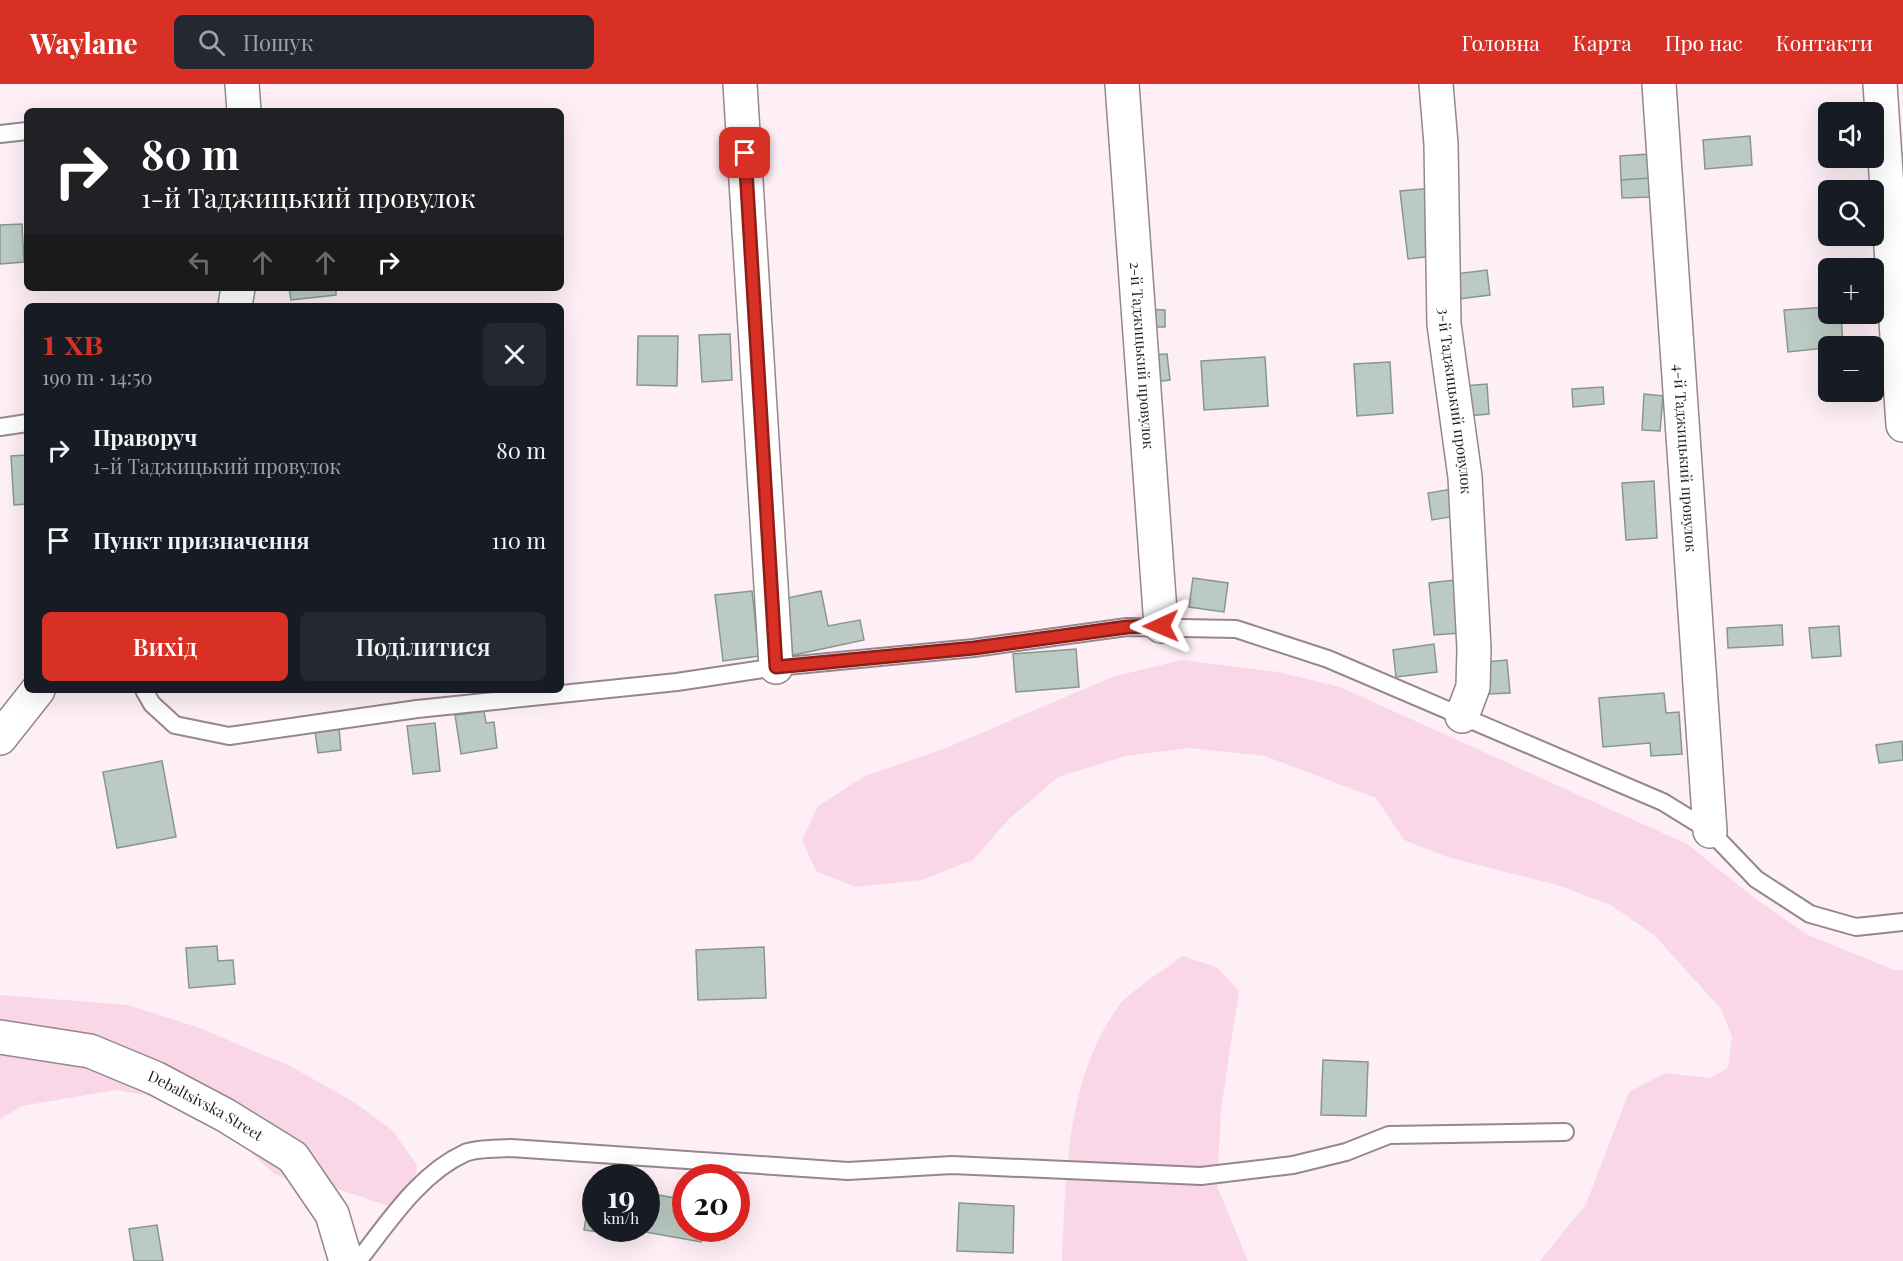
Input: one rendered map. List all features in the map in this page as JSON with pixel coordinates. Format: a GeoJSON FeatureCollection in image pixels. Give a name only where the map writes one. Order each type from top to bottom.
{"type":"FeatureCollection","features":[{"type":"Feature","properties":{"kind":"street"},"geometry":{"type":"LineString","coordinates":[[740,84],[776,667]]}},
{"type":"Feature","properties":{"kind":"street","name":"2-й Таджицький провулок"},"geometry":{"type":"LineString","coordinates":[[1122,84],[1161,626]]}},
{"type":"Feature","properties":{"kind":"street","name":"3-й Таджицький провулок"},"geometry":{"type":"LineString","coordinates":[[1436,84],[1441,144],[1444,324],[1465,477],[1474,649],[1473,687],[1462,716]]}},
{"type":"Feature","properties":{"kind":"street","name":"4-й Таджицький провулок"},"geometry":{"type":"LineString","coordinates":[[1659,84],[1710,831]]}},
{"type":"Feature","properties":{"kind":"street"},"geometry":{"type":"LineString","coordinates":[[1880,84],[1903,425]]}},
{"type":"Feature","properties":{"kind":"street"},"geometry":{"type":"LineString","coordinates":[[0,738],[20,717],[36,693]]}},
{"type":"Feature","properties":{"kind":"street","name":"Debaltsivska Street"},"geometry":{"type":"LineString","coordinates":[[0,1037],[90,1051],[155,1078],[225,1114],[294,1158],[332,1214],[346,1261]]}},
{"type":"Feature","properties":{"kind":"lane"},"geometry":{"type":"LineString","coordinates":[[0,134],[24,131]]}},
{"type":"Feature","properties":{"kind":"lane"},"geometry":{"type":"LineString","coordinates":[[0,427],[24,423]]}},
{"type":"Feature","properties":{"kind":"lane"},"geometry":{"type":"LineString","coordinates":[[146,693],[152,704],[175,725],[229,736],[417,710],[677,682],[776,667],[974,648],[1127,627],[1236,629],[1328,659],[1663,802],[1710,831],[1756,879],[1810,914],[1856,927],[1903,922]]}},
{"type":"Feature","properties":{"kind":"lane"},"geometry":{"type":"LineString","coordinates":[[358,1261],[397,1211],[433,1174],[466,1152],[511,1148],[848,1171],[952,1165],[1201,1176],[1293,1165],[1346,1152],[1389,1135],[1565,1132]]}},
{"type":"Feature","properties":{"kind":"shaded area"},"geometry":{"type":"Polygon","coordinates":[[[1182,660],[1279,672],[1340,687],[1687,844],[1753,897],[1806,934],[1894,970],[1903,970],[1903,1261],[1540,1261],[1586,1204],[1629,1092],[1665,1073],[1710,1078],[1728,1068],[1732,1037],[1721,1009],[1654,935],[1611,905],[1557,885],[1447,857],[1404,840],[1376,798],[1265,756],[1190,748],[1126,756],[1058,777],[1009,819],[973,860],[922,880],[855,887],[816,871],[802,840],[818,806],[865,776],[946,748],[1112,677],[1182,660]]]}},
{"type":"Feature","properties":{"kind":"shaded area"},"geometry":{"type":"Polygon","coordinates":[[[1182,956],[1217,967],[1239,991],[1221,1110],[1217,1186],[1248,1261],[1062,1261],[1065,1196],[1072,1129],[1078,1097],[1088,1065],[1101,1035],[1123,1001],[1182,956]]]}},
{"type":"Feature","properties":{"kind":"shaded area"},"geometry":{"type":"Polygon","coordinates":[[[0,995],[128,1005],[197,1027],[290,1066],[354,1102],[392,1130],[417,1165],[414,1190],[389,1206],[334,1188],[306,1188],[273,1173],[215,1119],[168,1099],[116,1090],[22,1106],[0,1119],[0,995]]]}},
{"type":"Feature","properties":{"kind":"building"},"geometry":{"type":"Polygon","coordinates":[[[1750,136],[1752,165],[1705,169],[1703,140],[1750,136]]]}},
{"type":"Feature","properties":{"kind":"building"},"geometry":{"type":"Polygon","coordinates":[[[1649,154],[1650,178],[1621,180],[1620,156],[1649,154]]]}},
{"type":"Feature","properties":{"kind":"building"},"geometry":{"type":"Polygon","coordinates":[[[1650,178],[1651,197],[1622,198],[1621,180],[1650,178]]]}},
{"type":"Feature","properties":{"kind":"building"},"geometry":{"type":"Polygon","coordinates":[[[1433,188],[1441,255],[1408,259],[1400,191],[1433,188]]]}},
{"type":"Feature","properties":{"kind":"building"},"geometry":{"type":"Polygon","coordinates":[[[22,224],[24,262],[0,264],[0,225],[22,224]]]}},
{"type":"Feature","properties":{"kind":"building"},"geometry":{"type":"Polygon","coordinates":[[[1487,270],[1490,295],[1451,300],[1448,275],[1487,270]]]}},
{"type":"Feature","properties":{"kind":"building"},"geometry":{"type":"Polygon","coordinates":[[[290,291],[336,291],[336,295],[291,300],[290,291]]]}},
{"type":"Feature","properties":{"kind":"building"},"geometry":{"type":"Polygon","coordinates":[[[1818,308],[1818,324],[1842,324],[1842,336],[1818,336],[1818,349],[1788,352],[1784,310],[1818,308]]]}},
{"type":"Feature","properties":{"kind":"building"},"geometry":{"type":"Polygon","coordinates":[[[1146,309],[1165,310],[1165,327],[1146,327],[1146,309]]]}},
{"type":"Feature","properties":{"kind":"building"},"geometry":{"type":"Polygon","coordinates":[[[730,334],[732,380],[702,382],[699,335],[730,334]]]}},
{"type":"Feature","properties":{"kind":"building"},"geometry":{"type":"Polygon","coordinates":[[[638,336],[678,336],[677,386],[637,385],[638,336]]]}},
{"type":"Feature","properties":{"kind":"building"},"geometry":{"type":"Polygon","coordinates":[[[1167,354],[1170,380],[1154,382],[1151,355],[1167,354]]]}},
{"type":"Feature","properties":{"kind":"building"},"geometry":{"type":"Polygon","coordinates":[[[1265,357],[1268,406],[1204,410],[1201,361],[1265,357]]]}},
{"type":"Feature","properties":{"kind":"building"},"geometry":{"type":"Polygon","coordinates":[[[1390,362],[1393,413],[1357,416],[1354,364],[1390,362]]]}},
{"type":"Feature","properties":{"kind":"building"},"geometry":{"type":"Polygon","coordinates":[[[1487,384],[1489,414],[1467,416],[1464,386],[1487,384]]]}},
{"type":"Feature","properties":{"kind":"building"},"geometry":{"type":"Polygon","coordinates":[[[1603,387],[1604,404],[1573,407],[1572,389],[1603,387]]]}},
{"type":"Feature","properties":{"kind":"building"},"geometry":{"type":"Polygon","coordinates":[[[1644,394],[1663,396],[1660,431],[1642,430],[1644,394]]]}},
{"type":"Feature","properties":{"kind":"building"},"geometry":{"type":"Polygon","coordinates":[[[24,455],[24,504],[14,505],[11,456],[24,455]]]}},
{"type":"Feature","properties":{"kind":"building"},"geometry":{"type":"Polygon","coordinates":[[[1654,481],[1657,538],[1626,540],[1622,483],[1654,481]]]}},
{"type":"Feature","properties":{"kind":"building"},"geometry":{"type":"Polygon","coordinates":[[[1452,489],[1456,516],[1432,520],[1428,493],[1452,489]]]}},
{"type":"Feature","properties":{"kind":"building"},"geometry":{"type":"Polygon","coordinates":[[[1193,578],[1228,583],[1224,612],[1189,607],[1193,578]]]}},
{"type":"Feature","properties":{"kind":"building"},"geometry":{"type":"Polygon","coordinates":[[[1455,580],[1460,633],[1434,635],[1429,583],[1455,580]]]}},
{"type":"Feature","properties":{"kind":"building"},"geometry":{"type":"Polygon","coordinates":[[[752,591],[759,656],[723,661],[715,595],[752,591]]]}},
{"type":"Feature","properties":{"kind":"building"},"geometry":{"type":"Polygon","coordinates":[[[821,591],[828,626],[860,620],[864,640],[789,656],[778,600],[821,591]]]}},
{"type":"Feature","properties":{"kind":"building"},"geometry":{"type":"Polygon","coordinates":[[[1782,625],[1783,645],[1728,648],[1727,628],[1782,625]]]}},
{"type":"Feature","properties":{"kind":"building"},"geometry":{"type":"Polygon","coordinates":[[[1839,626],[1841,656],[1812,658],[1809,628],[1839,626]]]}},
{"type":"Feature","properties":{"kind":"building"},"geometry":{"type":"Polygon","coordinates":[[[1434,644],[1437,672],[1396,677],[1393,650],[1434,644]]]}},
{"type":"Feature","properties":{"kind":"building"},"geometry":{"type":"Polygon","coordinates":[[[1076,649],[1079,687],[1016,692],[1013,654],[1076,649]]]}},
{"type":"Feature","properties":{"kind":"building"},"geometry":{"type":"Polygon","coordinates":[[[1507,660],[1510,693],[1487,694],[1485,662],[1507,660]]]}},
{"type":"Feature","properties":{"kind":"building"},"geometry":{"type":"Polygon","coordinates":[[[1664,693],[1666,713],[1679,712],[1682,754],[1651,756],[1650,743],[1603,747],[1599,698],[1664,693]]]}},
{"type":"Feature","properties":{"kind":"building"},"geometry":{"type":"Polygon","coordinates":[[[484,711],[486,723],[494,722],[497,748],[461,754],[455,715],[484,711]]]}},
{"type":"Feature","properties":{"kind":"building"},"geometry":{"type":"Polygon","coordinates":[[[435,723],[440,771],[413,774],[407,726],[435,723]]]}},
{"type":"Feature","properties":{"kind":"building"},"geometry":{"type":"Polygon","coordinates":[[[339,728],[341,750],[318,753],[315,731],[339,728]]]}},
{"type":"Feature","properties":{"kind":"building"},"geometry":{"type":"Polygon","coordinates":[[[1902,741],[1903,760],[1879,763],[1876,745],[1902,741]]]}},
{"type":"Feature","properties":{"kind":"building"},"geometry":{"type":"Polygon","coordinates":[[[162,761],[176,837],[117,848],[103,772],[162,761]]]}},
{"type":"Feature","properties":{"kind":"building"},"geometry":{"type":"Polygon","coordinates":[[[217,946],[218,961],[233,960],[235,984],[189,988],[186,948],[217,946]]]}},
{"type":"Feature","properties":{"kind":"building"},"geometry":{"type":"Polygon","coordinates":[[[764,947],[766,998],[698,1000],[696,950],[764,947]]]}},
{"type":"Feature","properties":{"kind":"building"},"geometry":{"type":"Polygon","coordinates":[[[1323,1060],[1368,1062],[1366,1116],[1321,1115],[1323,1060]]]}},
{"type":"Feature","properties":{"kind":"building"},"geometry":{"type":"Polygon","coordinates":[[[660,1195],[672,1197],[672,1237],[660,1235],[660,1195]]]}},
{"type":"Feature","properties":{"kind":"building"},"geometry":{"type":"Polygon","coordinates":[[[959,1203],[1014,1206],[1013,1253],[957,1251],[959,1203]]]}},
{"type":"Feature","properties":{"kind":"building"},"geometry":{"type":"Polygon","coordinates":[[[157,1225],[163,1261],[134,1261],[129,1229],[157,1225]]]}},
{"type":"Feature","properties":{"kind":"route"},"geometry":{"type":"LineString","coordinates":[[745,153],[776,667],[974,648],[1127,627],[1161,626]]}}]}
